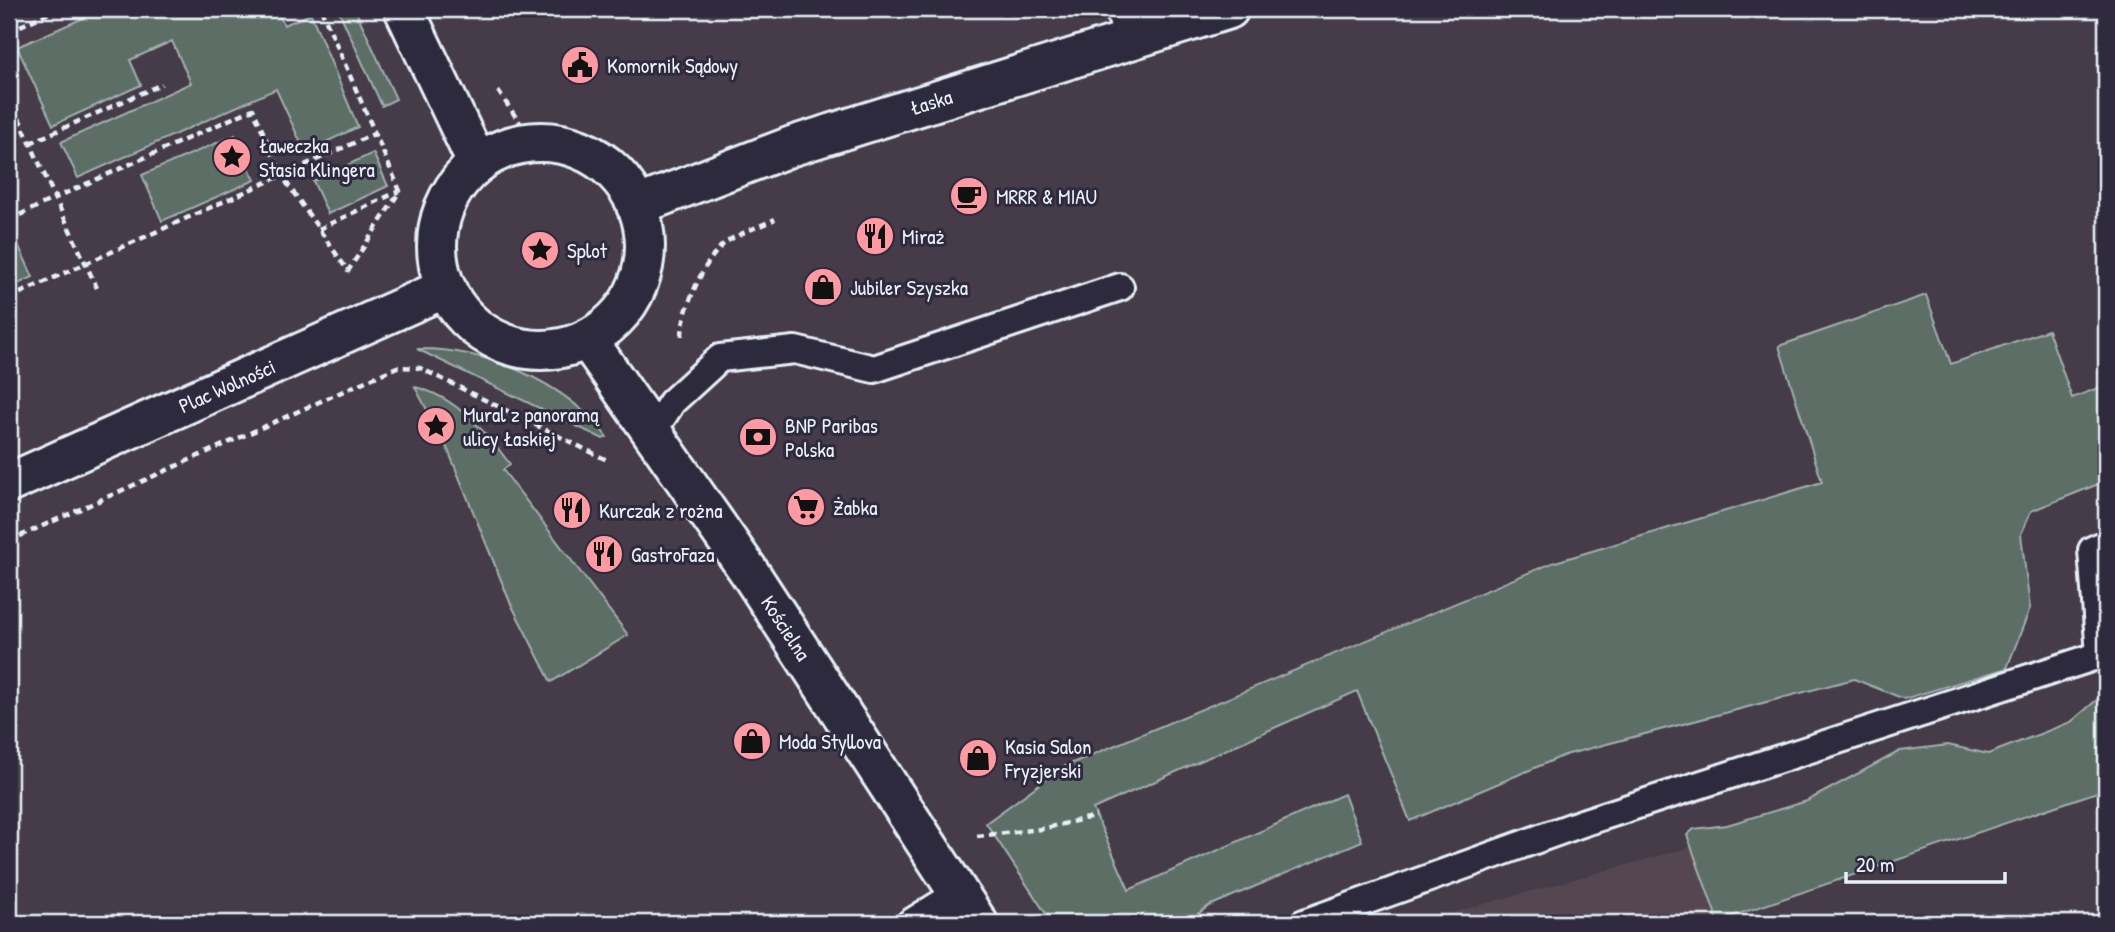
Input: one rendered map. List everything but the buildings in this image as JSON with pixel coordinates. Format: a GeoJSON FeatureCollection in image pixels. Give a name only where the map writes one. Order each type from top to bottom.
{"type":"FeatureCollection","features":[{"type":"Feature","properties":{"kind":"street"},"geometry":{"type":"LineString","coordinates":[[404,9],[477,163]]}},
{"type":"Feature","properties":{"kind":"street","name":"Łaska"},"geometry":{"type":"LineString","coordinates":[[636,206],[1124,25],[1229,9]]}},
{"type":"Feature","properties":{"kind":"street"},"geometry":{"type":"LineString","coordinates":[[538,142],[561,144],[600,160],[622,181],[636,206],[645,247],[636,289],[610,323],[587,339],[564,347],[541,350],[505,344],[474,326],[458,309],[446,288],[437,255],[440,220],[454,189],[477,163],[517,145],[538,142]]}},
{"type":"Feature","properties":{"kind":"street","name":"Plac Wolności"},"geometry":{"type":"LineString","coordinates":[[9,483],[446,288]]}},
{"type":"Feature","properties":{"kind":"street","name":"Kościelna"},"geometry":{"type":"LineString","coordinates":[[587,339],[752,576],[968,908]]}},
{"type":"Feature","properties":{"kind":"lane"},"geometry":{"type":"LineString","coordinates":[[652,433],[672,402],[720,358],[795,350],[874,369],[1120,287]]}},
{"type":"Feature","properties":{"kind":"lane"},"geometry":{"type":"LineString","coordinates":[[1304,923],[1585,822],[2100,655],[2092,550],[2106,544]]}},
{"type":"Feature","properties":{"kind":"lane"},"geometry":{"type":"LineString","coordinates":[[911,923],[968,908]]}},
{"type":"Feature","properties":{"kind":"path"},"geometry":{"type":"LineString","coordinates":[[9,30],[58,9]]}},
{"type":"Feature","properties":{"kind":"path"},"geometry":{"type":"LineString","coordinates":[[321,9],[400,191]]}},
{"type":"Feature","properties":{"kind":"path"},"geometry":{"type":"LineString","coordinates":[[30,142],[162,84]]}},
{"type":"Feature","properties":{"kind":"path"},"geometry":{"type":"LineString","coordinates":[[9,96],[97,288]]}},
{"type":"Feature","properties":{"kind":"path"},"geometry":{"type":"LineString","coordinates":[[9,220],[253,109],[282,176],[348,271],[400,191]]}},
{"type":"Feature","properties":{"kind":"path"},"geometry":{"type":"LineString","coordinates":[[9,298],[376,133]]}},
{"type":"Feature","properties":{"kind":"path"},"geometry":{"type":"LineString","coordinates":[[319,229],[400,191]]}},
{"type":"Feature","properties":{"kind":"path"},"geometry":{"type":"LineString","coordinates":[[687,390],[682,317],[699,280],[724,244],[775,219]]}},
{"type":"Feature","properties":{"kind":"path"},"geometry":{"type":"LineString","coordinates":[[9,541],[397,367],[420,368],[607,460]]}},
{"type":"Feature","properties":{"kind":"path"},"geometry":{"type":"LineString","coordinates":[[972,836],[1042,830],[1096,816]]}},
{"type":"Feature","properties":{"kind":"shaded area"},"geometry":{"type":"Polygon","coordinates":[[[1691,847],[1718,921],[1713,923],[1415,923],[1691,847]]]}},
{"type":"Feature","properties":{"kind":"green space"},"geometry":{"type":"Polygon","coordinates":[[[104,9],[276,9],[284,25],[311,14],[358,127],[305,152],[276,89],[78,178],[61,142],[191,83],[172,41],[130,60],[141,85],[53,125],[17,47],[104,9]]]}},
{"type":"Feature","properties":{"kind":"green space"},"geometry":{"type":"Polygon","coordinates":[[[338,9],[355,9],[396,99],[382,106],[338,9]]]}},
{"type":"Feature","properties":{"kind":"green space"},"geometry":{"type":"Polygon","coordinates":[[[235,135],[239,144],[220,153],[230,175],[249,168],[255,180],[162,221],[142,175],[235,135]]]}},
{"type":"Feature","properties":{"kind":"green space"},"geometry":{"type":"Polygon","coordinates":[[[373,153],[388,186],[328,214],[313,181],[373,153]]]}},
{"type":"Feature","properties":{"kind":"green space"},"geometry":{"type":"Polygon","coordinates":[[[9,228],[33,277],[9,288],[9,228]]]}},
{"type":"Feature","properties":{"kind":"green space"},"geometry":{"type":"Polygon","coordinates":[[[1926,295],[1951,364],[2048,330],[2072,398],[2106,385],[2106,481],[2031,511],[2021,534],[2030,608],[2007,668],[1904,699],[1854,679],[1565,755],[1410,821],[1357,691],[1093,809],[1129,890],[1344,794],[1362,841],[1209,906],[1185,923],[1052,923],[986,823],[1063,767],[1552,563],[1822,482],[1779,346],[1926,295]]]}},
{"type":"Feature","properties":{"kind":"green space"},"geometry":{"type":"Polygon","coordinates":[[[417,349],[470,355],[522,372],[569,400],[590,417],[607,437],[603,439],[417,349]]]}},
{"type":"Feature","properties":{"kind":"green space"},"geometry":{"type":"Polygon","coordinates":[[[415,387],[443,398],[457,407],[491,440],[510,464],[503,470],[628,635],[551,682],[510,602],[448,450],[415,387]]]}},
{"type":"Feature","properties":{"kind":"green space"},"geometry":{"type":"Polygon","coordinates":[[[2106,692],[2106,789],[1718,921],[1687,835],[1694,829],[1727,825],[1807,801],[1900,751],[1948,745],[1988,754],[2071,722],[2106,692]]]}},
{"type":"Feature","properties":{"kind":"place","name":"Komornik Sądowy"},"geometry":{"type":"Point","coordinates":[580,65]}},
{"type":"Feature","properties":{"kind":"place","name":"Ławeczka Stasia Klingera"},"geometry":{"type":"Point","coordinates":[232,157]}},
{"type":"Feature","properties":{"kind":"place","name":"MRRR & MIAU"},"geometry":{"type":"Point","coordinates":[969,196]}},
{"type":"Feature","properties":{"kind":"place","name":"Miraż"},"geometry":{"type":"Point","coordinates":[875,236]}},
{"type":"Feature","properties":{"kind":"place","name":"Splot"},"geometry":{"type":"Point","coordinates":[540,250]}},
{"type":"Feature","properties":{"kind":"place","name":"Jubiler Szyszka"},"geometry":{"type":"Point","coordinates":[823,287]}},
{"type":"Feature","properties":{"kind":"place","name":"Mural z panoramą ulicy Łaskiej"},"geometry":{"type":"Point","coordinates":[436,426]}},
{"type":"Feature","properties":{"kind":"place","name":"BNP Paribas Polska"},"geometry":{"type":"Point","coordinates":[758,437]}},
{"type":"Feature","properties":{"kind":"place","name":"Żabka"},"geometry":{"type":"Point","coordinates":[806,507]}},
{"type":"Feature","properties":{"kind":"place","name":"Kurczak z rożna"},"geometry":{"type":"Point","coordinates":[572,510]}},
{"type":"Feature","properties":{"kind":"place","name":"GastroFaza"},"geometry":{"type":"Point","coordinates":[604,554]}},
{"type":"Feature","properties":{"kind":"place","name":"Moda Styllova"},"geometry":{"type":"Point","coordinates":[752,741]}},
{"type":"Feature","properties":{"kind":"place","name":"Kasia Salon Fryzjerski"},"geometry":{"type":"Point","coordinates":[978,758]}}]}
